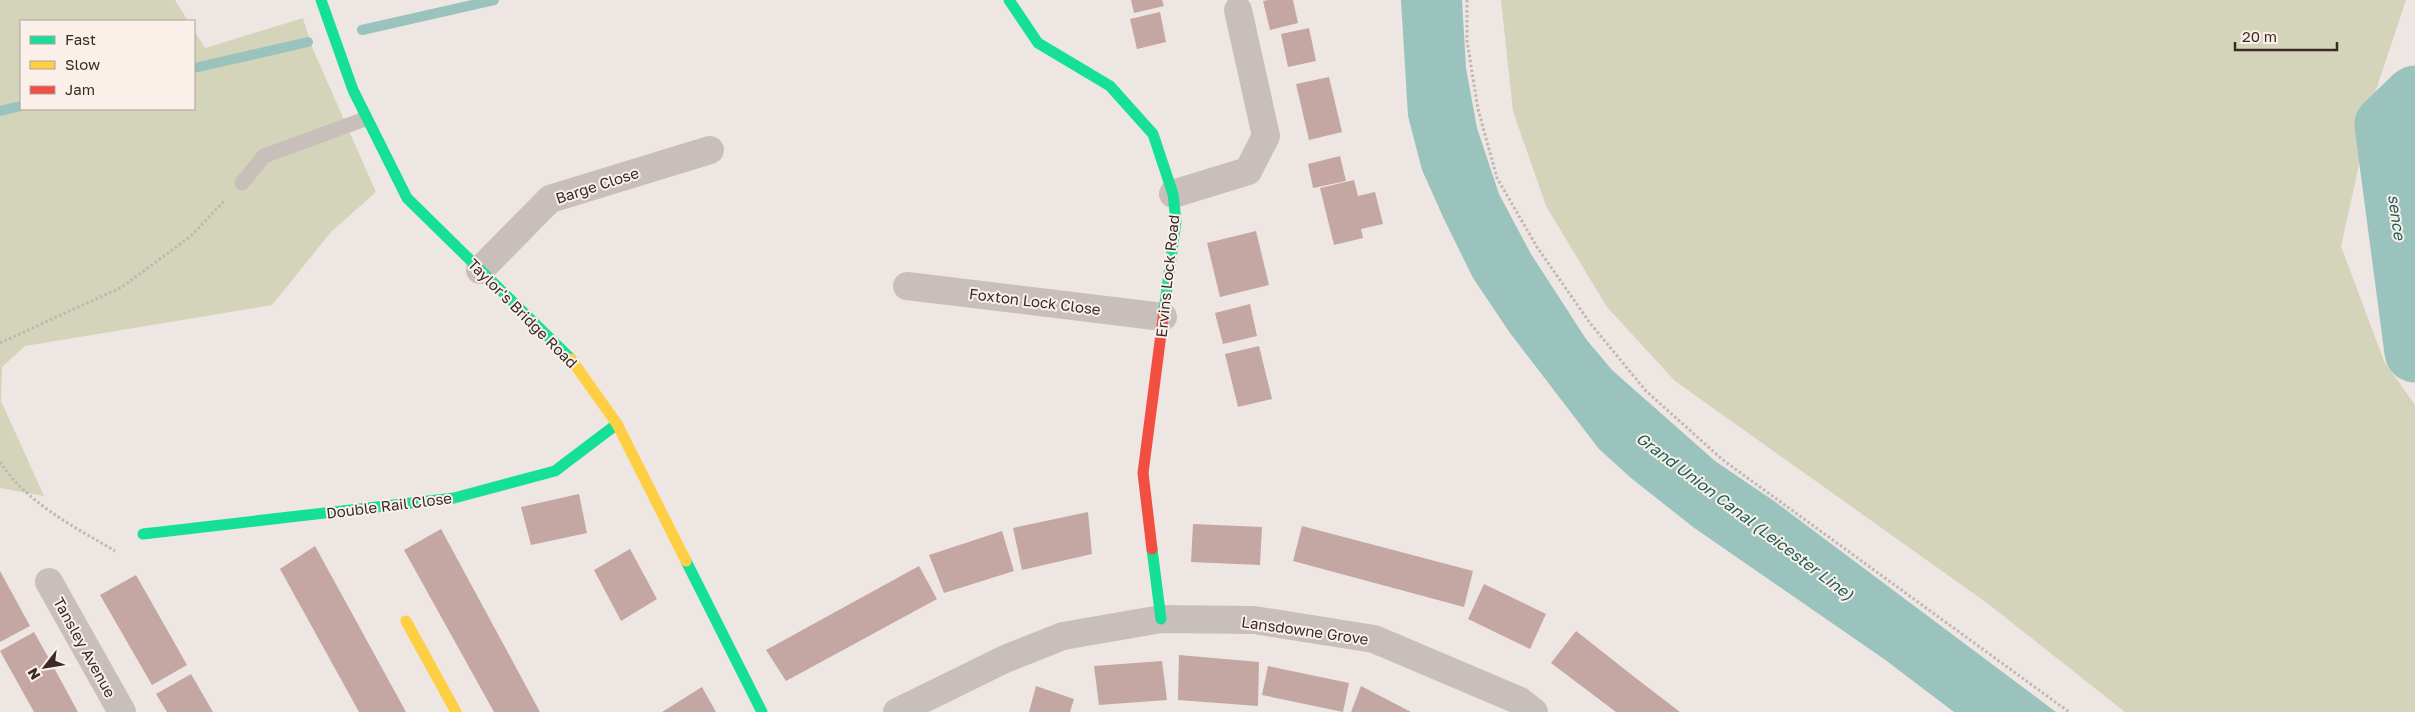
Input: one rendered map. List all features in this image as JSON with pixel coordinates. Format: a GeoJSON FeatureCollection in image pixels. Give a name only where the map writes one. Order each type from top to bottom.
{"type":"FeatureCollection","features":[{"type":"Feature","properties":{"kind":"street","name":"Taylor's Bridge Road"},"geometry":{"type":"LineString","coordinates":[[321,0],[338,51],[365,119],[407,198],[577,365],[617,424],[762,712]]}},
{"type":"Feature","properties":{"kind":"street","name":"Ervins Lock Road"},"geometry":{"type":"LineString","coordinates":[[1009,0],[1038,43],[1110,86],[1153,134],[1173,194],[1176,221],[1143,473],[1161,619]]}},
{"type":"Feature","properties":{"kind":"street"},"geometry":{"type":"LineString","coordinates":[[1173,194],[1248,171],[1266,136],[1238,10]]}},
{"type":"Feature","properties":{"kind":"street","name":"Barge Close"},"geometry":{"type":"LineString","coordinates":[[480,270],[550,200],[710,150]]}},
{"type":"Feature","properties":{"kind":"street","name":"Foxton Lock Close"},"geometry":{"type":"LineString","coordinates":[[907,286],[1164,317]]}},
{"type":"Feature","properties":{"kind":"street","name":"Double Rail Close"},"geometry":{"type":"LineString","coordinates":[[144,534],[454,498],[555,471],[617,424]]}},
{"type":"Feature","properties":{"kind":"street","name":"Tansley Avenue"},"geometry":{"type":"LineString","coordinates":[[49,582],[122,712]]}},
{"type":"Feature","properties":{"kind":"street","name":"Lansdowne Grove"},"geometry":{"type":"LineString","coordinates":[[897,712],[930,704],[1005,659],[1063,636],[1161,619],[1254,620],[1374,639],[1520,701],[1534,712]]}},
{"type":"Feature","properties":{"kind":"street"},"geometry":{"type":"LineString","coordinates":[[406,621],[456,712]]}},
{"type":"Feature","properties":{"kind":"lane"},"geometry":{"type":"LineString","coordinates":[[242,183],[264,156],[365,119]]}},
{"type":"Feature","properties":{"kind":"path"},"geometry":{"type":"LineString","coordinates":[[1467,0],[1468,41],[1478,109],[1497,178],[1542,254],[1590,323],[1646,391],[1723,460],[2069,712]]}},
{"type":"Feature","properties":{"kind":"path"},"geometry":{"type":"LineString","coordinates":[[0,343],[122,287],[192,236],[242,183]]}},
{"type":"Feature","properties":{"kind":"path"},"geometry":{"type":"LineString","coordinates":[[0,462],[10,478],[48,511],[122,554],[135,552],[144,534]]}},
{"type":"Feature","properties":{"kind":"green space"},"geometry":{"type":"Polygon","coordinates":[[[0,0],[175,0],[187,20],[20,20],[20,110],[195,110],[195,32],[205,48],[303,18],[311,45],[376,192],[331,232],[272,305],[25,346],[2,367],[1,401],[44,496],[0,488],[0,0]]]}},
{"type":"Feature","properties":{"kind":"green space"},"geometry":{"type":"Polygon","coordinates":[[[1501,0],[2406,0],[2375,93],[2341,246],[2384,361],[2415,405],[2415,712],[2125,712],[1987,603],[1675,381],[1607,307],[1546,206],[1513,111],[1501,0]]]}},
{"type":"Feature","properties":{"kind":"water","name":"Grand Union Canal (Leicester Line)"},"geometry":{"type":"Polygon","coordinates":[[[1401,0],[1462,0],[1466,68],[1477,128],[1499,194],[1531,254],[1586,339],[1612,370],[1715,461],[1774,501],[2056,712],[1954,712],[1884,659],[1693,527],[1631,478],[1599,449],[1510,333],[1473,278],[1422,170],[1408,116],[1401,0]]]}},
{"type":"Feature","properties":{"kind":"building"},"geometry":{"type":"Polygon","coordinates":[[[1131,0],[1162,0],[1164,6],[1134,13],[1131,0]]]}},
{"type":"Feature","properties":{"kind":"building"},"geometry":{"type":"Polygon","coordinates":[[[1293,0],[1298,23],[1270,30],[1263,1],[1293,0]]]}},
{"type":"Feature","properties":{"kind":"building"},"geometry":{"type":"Polygon","coordinates":[[[1160,12],[1166,42],[1137,49],[1130,19],[1160,12]]]}},
{"type":"Feature","properties":{"kind":"building"},"geometry":{"type":"Polygon","coordinates":[[[1309,28],[1316,61],[1288,67],[1281,34],[1309,28]]]}},
{"type":"Feature","properties":{"kind":"building"},"geometry":{"type":"Polygon","coordinates":[[[1329,77],[1342,132],[1309,140],[1296,84],[1329,77]]]}},
{"type":"Feature","properties":{"kind":"building"},"geometry":{"type":"Polygon","coordinates":[[[1340,156],[1346,181],[1313,188],[1308,164],[1340,156]]]}},
{"type":"Feature","properties":{"kind":"building"},"geometry":{"type":"Polygon","coordinates":[[[1354,180],[1358,196],[1375,192],[1383,224],[1361,229],[1363,238],[1334,245],[1320,188],[1354,180]]]}},
{"type":"Feature","properties":{"kind":"building"},"geometry":{"type":"Polygon","coordinates":[[[1256,231],[1269,285],[1220,297],[1207,243],[1256,231]]]}},
{"type":"Feature","properties":{"kind":"building"},"geometry":{"type":"Polygon","coordinates":[[[1250,304],[1257,336],[1223,344],[1215,313],[1250,304]]]}},
{"type":"Feature","properties":{"kind":"building"},"geometry":{"type":"Polygon","coordinates":[[[1259,346],[1272,399],[1238,407],[1225,354],[1259,346]]]}},
{"type":"Feature","properties":{"kind":"building"},"geometry":{"type":"Polygon","coordinates":[[[579,494],[587,533],[531,545],[521,507],[579,494]]]}},
{"type":"Feature","properties":{"kind":"building"},"geometry":{"type":"Polygon","coordinates":[[[1088,512],[1092,554],[1022,570],[1013,528],[1088,512]]]}},
{"type":"Feature","properties":{"kind":"building"},"geometry":{"type":"Polygon","coordinates":[[[1193,524],[1262,527],[1260,565],[1191,562],[1193,524]]]}},
{"type":"Feature","properties":{"kind":"building"},"geometry":{"type":"Polygon","coordinates":[[[1302,526],[1473,571],[1464,607],[1293,561],[1302,526]]]}},
{"type":"Feature","properties":{"kind":"building"},"geometry":{"type":"Polygon","coordinates":[[[441,529],[540,712],[494,712],[404,550],[441,529]]]}},
{"type":"Feature","properties":{"kind":"building"},"geometry":{"type":"Polygon","coordinates":[[[1002,531],[1014,571],[944,593],[929,555],[1002,531]]]}},
{"type":"Feature","properties":{"kind":"building"},"geometry":{"type":"Polygon","coordinates":[[[315,546],[406,712],[359,712],[280,569],[315,546]]]}},
{"type":"Feature","properties":{"kind":"building"},"geometry":{"type":"Polygon","coordinates":[[[630,549],[657,599],[621,621],[594,570],[630,549]]]}},
{"type":"Feature","properties":{"kind":"building"},"geometry":{"type":"Polygon","coordinates":[[[919,566],[937,599],[786,681],[766,650],[919,566]]]}},
{"type":"Feature","properties":{"kind":"building"},"geometry":{"type":"Polygon","coordinates":[[[0,571],[30,626],[0,642],[0,571]]]}},
{"type":"Feature","properties":{"kind":"building"},"geometry":{"type":"Polygon","coordinates":[[[136,575],[187,665],[152,685],[100,595],[136,575]]]}},
{"type":"Feature","properties":{"kind":"building"},"geometry":{"type":"Polygon","coordinates":[[[1484,584],[1546,614],[1530,649],[1468,619],[1484,584]]]}},
{"type":"Feature","properties":{"kind":"building"},"geometry":{"type":"Polygon","coordinates":[[[1576,631],[1680,712],[1616,712],[1551,663],[1576,631]]]}},
{"type":"Feature","properties":{"kind":"building"},"geometry":{"type":"Polygon","coordinates":[[[34,632],[78,712],[34,712],[0,651],[34,632]]]}},
{"type":"Feature","properties":{"kind":"building"},"geometry":{"type":"Polygon","coordinates":[[[1179,655],[1259,662],[1258,706],[1178,700],[1179,655]]]}},
{"type":"Feature","properties":{"kind":"building"},"geometry":{"type":"Polygon","coordinates":[[[1162,661],[1167,700],[1099,705],[1094,666],[1162,661]]]}},
{"type":"Feature","properties":{"kind":"building"},"geometry":{"type":"Polygon","coordinates":[[[1268,666],[1349,683],[1343,712],[1262,695],[1268,666]]]}},
{"type":"Feature","properties":{"kind":"building"},"geometry":{"type":"Polygon","coordinates":[[[191,674],[213,712],[167,712],[156,694],[191,674]]]}},
{"type":"Feature","properties":{"kind":"building"},"geometry":{"type":"Polygon","coordinates":[[[1036,686],[1074,699],[1070,712],[1029,712],[1036,686]]]}},
{"type":"Feature","properties":{"kind":"building"},"geometry":{"type":"Polygon","coordinates":[[[1361,686],[1411,712],[1351,712],[1361,686]]]}},
{"type":"Feature","properties":{"kind":"building"},"geometry":{"type":"Polygon","coordinates":[[[702,687],[716,712],[662,712],[702,687]]]}},
{"type":"Feature","properties":{"kind":"waterway"},"geometry":{"type":"LineString","coordinates":[[362,30],[494,0]]}},
{"type":"Feature","properties":{"kind":"waterway"},"geometry":{"type":"LineString","coordinates":[[195,68],[308,42]]}},
{"type":"Feature","properties":{"kind":"waterway","name":"sence"},"geometry":{"type":"LineString","coordinates":[[2415,96],[2385,125],[2415,352]]}},
{"type":"Feature","properties":{"kind":"waterway"},"geometry":{"type":"LineString","coordinates":[[0,111],[20,106]]}},
{"type":"Feature","properties":{"kind":"traffic: fast"},"geometry":{"type":"LineString","coordinates":[[321,0],[353,90],[407,198],[571,359]]}},
{"type":"Feature","properties":{"kind":"traffic: fast"},"geometry":{"type":"LineString","coordinates":[[1009,0],[1038,43],[1110,86],[1153,134],[1173,194],[1176,221],[1164,311]]}},
{"type":"Feature","properties":{"kind":"traffic: fast"},"geometry":{"type":"LineString","coordinates":[[143,534],[454,498],[555,471],[617,424]]}},
{"type":"Feature","properties":{"kind":"traffic: fast"},"geometry":{"type":"LineString","coordinates":[[1152,549],[1161,619]]}},
{"type":"Feature","properties":{"kind":"traffic: fast"},"geometry":{"type":"LineString","coordinates":[[686,561],[762,712]]}},
{"type":"Feature","properties":{"kind":"traffic: slow"},"geometry":{"type":"LineString","coordinates":[[571,359],[617,424],[686,561]]}},
{"type":"Feature","properties":{"kind":"traffic: slow"},"geometry":{"type":"LineString","coordinates":[[406,621],[456,712]]}},
{"type":"Feature","properties":{"kind":"traffic: jam"},"geometry":{"type":"LineString","coordinates":[[1152,549],[1143,473],[1164,311]]}}]}
